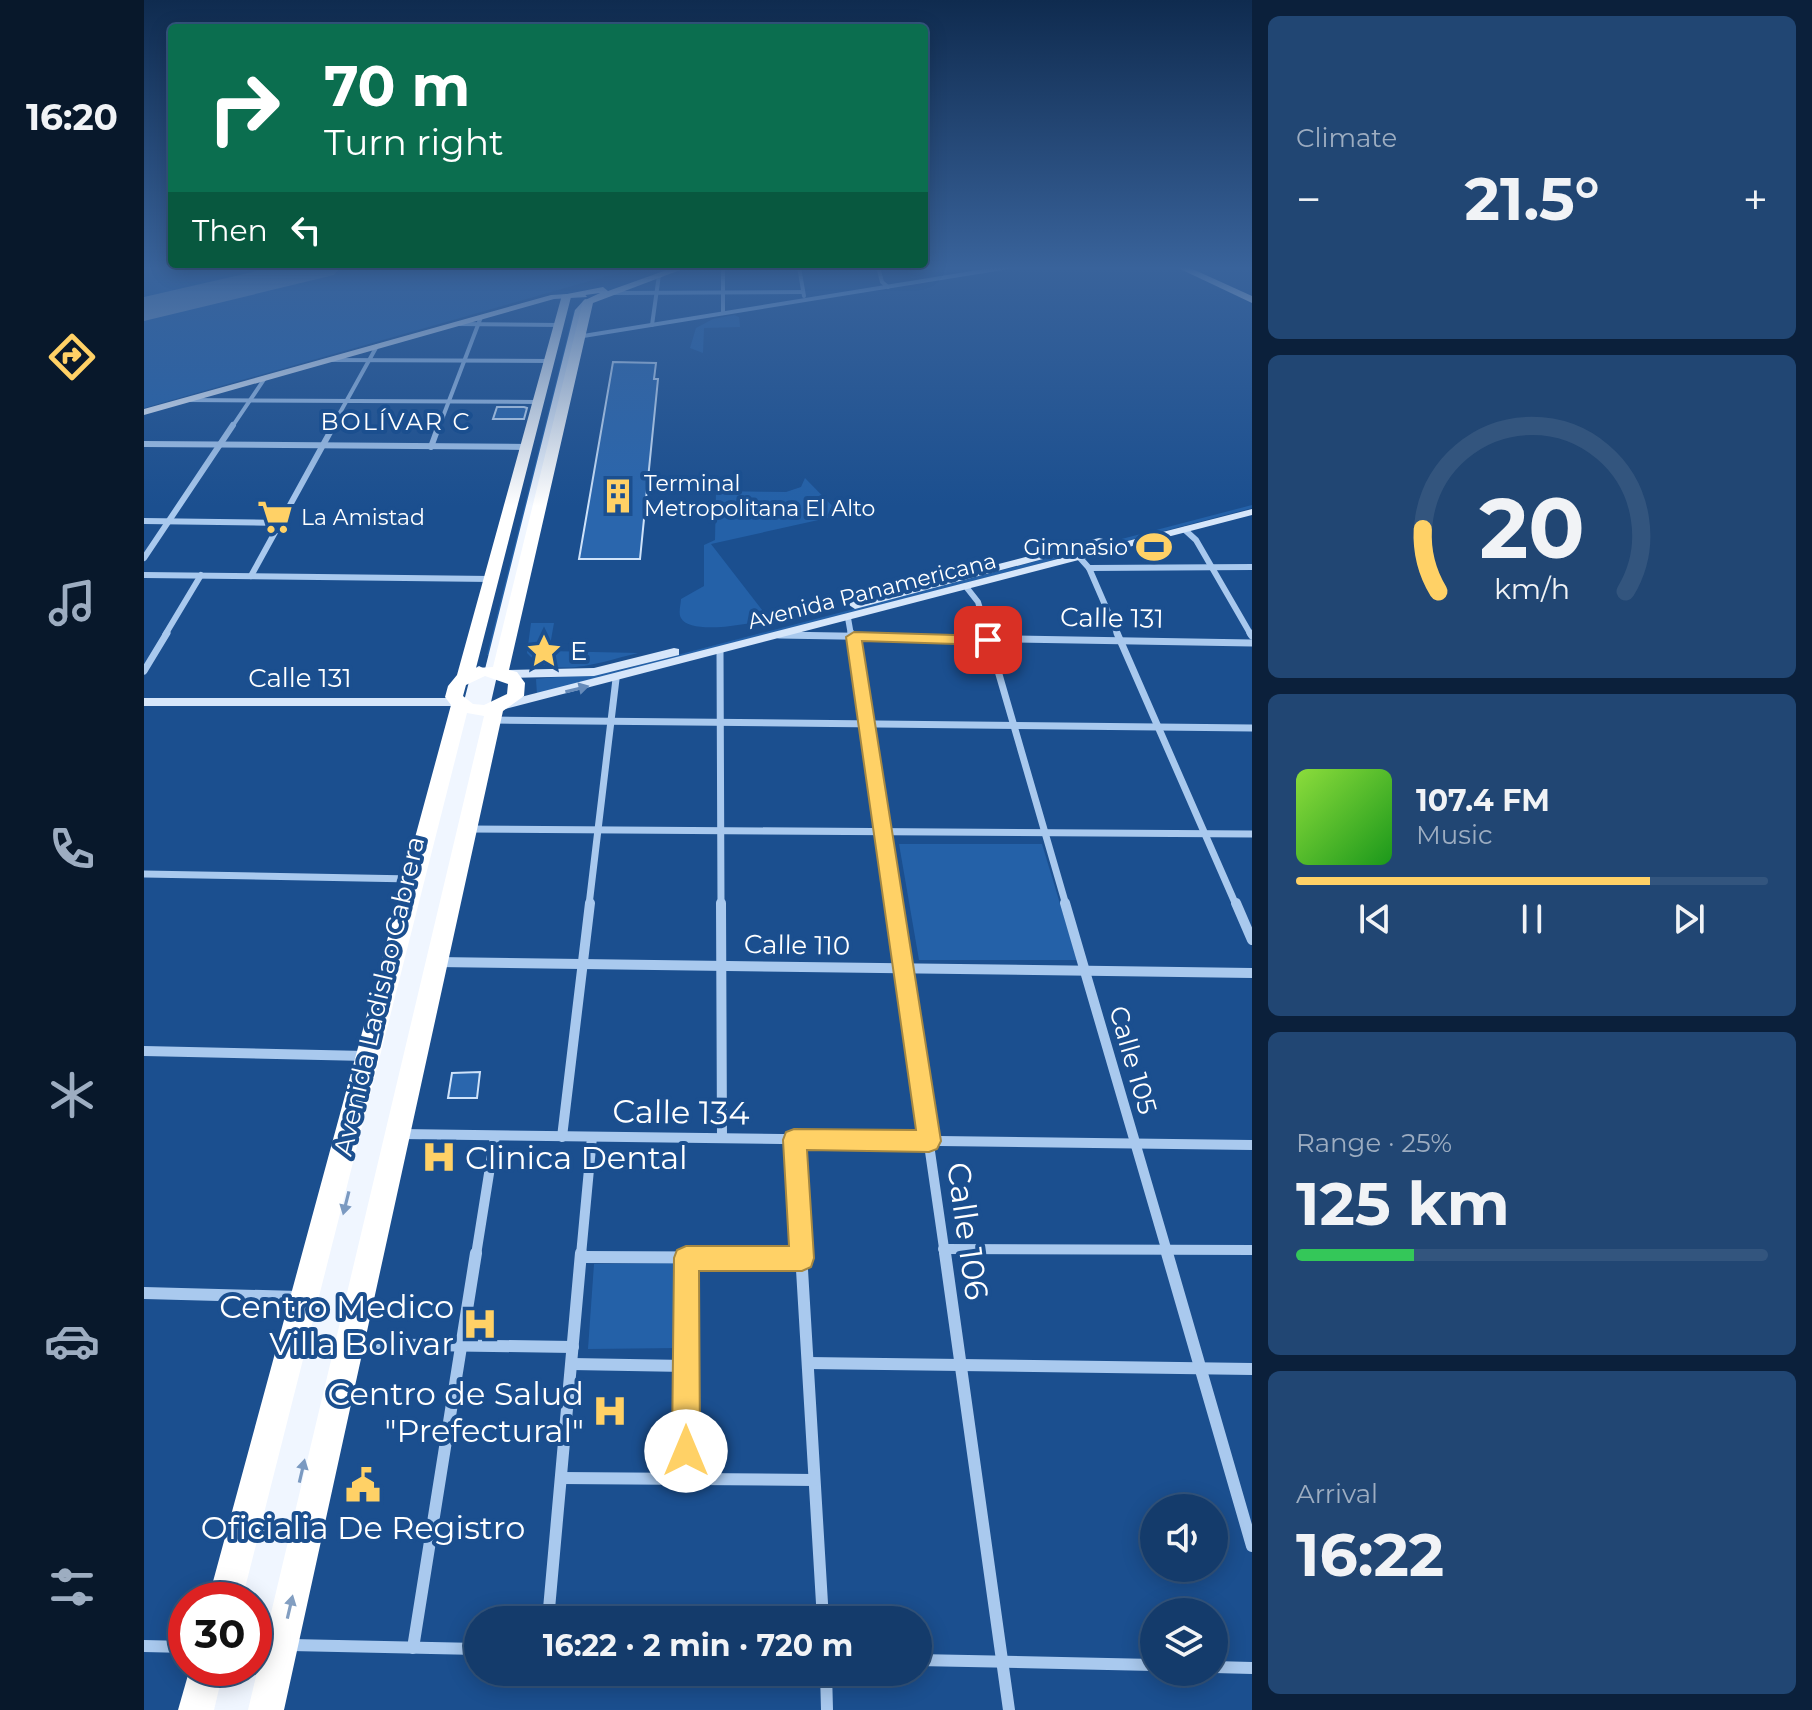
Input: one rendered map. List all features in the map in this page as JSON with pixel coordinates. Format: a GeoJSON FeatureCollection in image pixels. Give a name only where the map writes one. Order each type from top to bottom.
{"type":"FeatureCollection","features":[{"type":"Feature","properties":{"kind":"highway","name":"Avenida Ladislao Cabrera"},"geometry":{"type":"LineString","coordinates":[[488,673],[492,579],[556,347]]}},
{"type":"Feature","properties":{"kind":"highway","name":"Avenida Ladislao Cabrera"},"geometry":{"type":"LineString","coordinates":[[488,673],[574,347]]}},
{"type":"Feature","properties":{"kind":"highway"},"geometry":{"type":"LineString","coordinates":[[488,673],[517,683],[517,692],[476,712],[455,686],[488,673]]}},
{"type":"Feature","properties":{"kind":"highway","name":"Avenida Ladislao Cabrera"},"geometry":{"type":"LineString","coordinates":[[266,1710],[468,829],[476,712]]}},
{"type":"Feature","properties":{"kind":"highway","name":"Avenida Ladislao Cabrera"},"geometry":{"type":"LineString","coordinates":[[230,1582],[414,879],[476,712]]}},
{"type":"Feature","properties":{"kind":"highway"},"geometry":{"type":"LineString","coordinates":[[196,1710],[202,1686]]}},
{"type":"Feature","properties":{"kind":"main road"},"geometry":{"type":"LineString","coordinates":[[144,412],[374,347]]}},
{"type":"Feature","properties":{"kind":"main road","name":"Avenida Ladislao Cabrera"},"geometry":{"type":"LineString","coordinates":[[488,673],[558,347]]}},
{"type":"Feature","properties":{"kind":"main road","name":"Avenida Ladislao Cabrera"},"geometry":{"type":"LineString","coordinates":[[251,1582],[570,347]]}},
{"type":"Feature","properties":{"kind":"main road","name":"Avenida Panamericana"},"geometry":{"type":"LineString","coordinates":[[488,673],[594,672],[740,640],[1252,502]]}},
{"type":"Feature","properties":{"kind":"main road","name":"Avenida Panamericana"},"geometry":{"type":"LineString","coordinates":[[476,712],[720,651],[740,640],[779,635],[967,588],[1084,563],[1252,512]]}},
{"type":"Feature","properties":{"kind":"main road","name":"Calle 131"},"geometry":{"type":"LineString","coordinates":[[144,702],[476,712]]}},
{"type":"Feature","properties":{"kind":"main road","name":"Avenida Ladislao Cabrera"},"geometry":{"type":"LineString","coordinates":[[245,1710],[476,712]]}},
{"type":"Feature","properties":{"kind":"main road"},"geometry":{"type":"LineString","coordinates":[[218,1710],[224,1686]]}},
{"type":"Feature","properties":{"kind":"street"},"geometry":{"type":"LineString","coordinates":[[251,576],[377,347]]}},
{"type":"Feature","properties":{"kind":"street"},"geometry":{"type":"LineString","coordinates":[[431,447],[467,347]]}},
{"type":"Feature","properties":{"kind":"street"},"geometry":{"type":"LineString","coordinates":[[330,360],[461,360],[555,353]]}},
{"type":"Feature","properties":{"kind":"street"},"geometry":{"type":"LineString","coordinates":[[144,558],[265,378]]}},
{"type":"Feature","properties":{"kind":"street"},"geometry":{"type":"LineString","coordinates":[[185,400],[540,402]]}},
{"type":"Feature","properties":{"kind":"street"},"geometry":{"type":"LineString","coordinates":[[144,444],[529,447]]}},
{"type":"Feature","properties":{"kind":"street"},"geometry":{"type":"LineString","coordinates":[[144,521],[282,523]]}},
{"type":"Feature","properties":{"kind":"street"},"geometry":{"type":"LineString","coordinates":[[1185,530],[1196,540],[1252,636]]}},
{"type":"Feature","properties":{"kind":"street"},"geometry":{"type":"LineString","coordinates":[[1252,567],[1084,563],[1252,940]]}},
{"type":"Feature","properties":{"kind":"street"},"geometry":{"type":"LineString","coordinates":[[144,575],[492,579]]}},
{"type":"Feature","properties":{"kind":"street"},"geometry":{"type":"LineString","coordinates":[[145,670],[201,575]]}},
{"type":"Feature","properties":{"kind":"street","name":"Calle 105"},"geometry":{"type":"LineString","coordinates":[[967,588],[978,602],[1252,1546]]}},
{"type":"Feature","properties":{"kind":"street","name":"Calle 106"},"geometry":{"type":"LineString","coordinates":[[848,618],[854,637],[929,1141],[1009,1710]]}},
{"type":"Feature","properties":{"kind":"street","name":"Calle 131"},"geometry":{"type":"LineString","coordinates":[[779,635],[1252,643]]}},
{"type":"Feature","properties":{"kind":"street"},"geometry":{"type":"LineString","coordinates":[[720,651],[722,1138]]}},
{"type":"Feature","properties":{"kind":"street"},"geometry":{"type":"LineString","coordinates":[[562,1137],[616,679]]}},
{"type":"Feature","properties":{"kind":"street"},"geometry":{"type":"LineString","coordinates":[[476,712],[611,721],[1252,728]]}},
{"type":"Feature","properties":{"kind":"street"},"geometry":{"type":"LineString","coordinates":[[468,829],[1252,834]]}},
{"type":"Feature","properties":{"kind":"street"},"geometry":{"type":"LineString","coordinates":[[144,874],[414,879]]}},
{"type":"Feature","properties":{"kind":"street","name":"Calle 110"},"geometry":{"type":"LineString","coordinates":[[437,962],[1252,973]]}},
{"type":"Feature","properties":{"kind":"street"},"geometry":{"type":"LineString","coordinates":[[144,1051],[367,1056]]}},
{"type":"Feature","properties":{"kind":"street","name":"Calle 134"},"geometry":{"type":"LineString","coordinates":[[398,1134],[1252,1145]]}},
{"type":"Feature","properties":{"kind":"street"},"geometry":{"type":"LineString","coordinates":[[413,1648],[495,1136]]}},
{"type":"Feature","properties":{"kind":"street"},"geometry":{"type":"LineString","coordinates":[[549,1606],[592,1137]]}},
{"type":"Feature","properties":{"kind":"street"},"geometry":{"type":"LineString","coordinates":[[794,1140],[822,1606]]}},
{"type":"Feature","properties":{"kind":"street"},"geometry":{"type":"LineString","coordinates":[[943,1249],[1252,1250]]}},
{"type":"Feature","properties":{"kind":"street"},"geometry":{"type":"LineString","coordinates":[[581,1257],[802,1258]]}},
{"type":"Feature","properties":{"kind":"street"},"geometry":{"type":"LineString","coordinates":[[686,1258],[686,1479]]}},
{"type":"Feature","properties":{"kind":"street"},"geometry":{"type":"LineString","coordinates":[[144,1293],[304,1298]]}},
{"type":"Feature","properties":{"kind":"street"},"geometry":{"type":"LineString","coordinates":[[350,1344],[573,1347]]}},
{"type":"Feature","properties":{"kind":"street"},"geometry":{"type":"LineString","coordinates":[[808,1363],[1252,1369]]}},
{"type":"Feature","properties":{"kind":"street"},"geometry":{"type":"LineString","coordinates":[[572,1364],[686,1366]]}},
{"type":"Feature","properties":{"kind":"street"},"geometry":{"type":"LineString","coordinates":[[561,1478],[814,1480]]}},
{"type":"Feature","properties":{"kind":"street"},"geometry":{"type":"LineString","coordinates":[[281,1645],[464,1649]]}},
{"type":"Feature","properties":{"kind":"street"},"geometry":{"type":"LineString","coordinates":[[144,1646],[168,1647]]}},
{"type":"Feature","properties":{"kind":"street"},"geometry":{"type":"LineString","coordinates":[[932,1660],[1140,1665]]}},
{"type":"Feature","properties":{"kind":"street"},"geometry":{"type":"LineString","coordinates":[[1228,1667],[1252,1668]]}},
{"type":"Feature","properties":{"kind":"street"},"geometry":{"type":"LineString","coordinates":[[826,1686],[827,1710]]}},
{"type":"Feature","properties":{"kind":"shaded area"},"geometry":{"type":"Polygon","coordinates":[[[144,347],[359,347],[144,408],[144,347]]]}},
{"type":"Feature","properties":{"kind":"shaded area"},"geometry":{"type":"Polygon","coordinates":[[[565,347],[568,347],[492,655],[487,655],[565,347]]]}},
{"type":"Feature","properties":{"kind":"shaded area"},"geometry":{"type":"Polygon","coordinates":[[[703,347],[703,353],[690,348],[703,347]]]}},
{"type":"Feature","properties":{"kind":"shaded area"},"geometry":{"type":"Polygon","coordinates":[[[805,478],[841,515],[711,544],[769,619],[709,627],[687,623],[681,618],[681,599],[704,586],[704,545],[715,540],[716,491],[786,492],[801,487],[805,478]]]}},
{"type":"Feature","properties":{"kind":"shaded area"},"geometry":{"type":"Polygon","coordinates":[[[1252,505],[1252,508],[537,695],[536,679],[616,671],[1252,505]]]}},
{"type":"Feature","properties":{"kind":"shaded area"},"geometry":{"type":"Polygon","coordinates":[[[531,623],[554,623],[549,651],[638,653],[596,664],[565,668],[551,666],[538,662],[527,653],[531,623]]]}},
{"type":"Feature","properties":{"kind":"shaded area"},"geometry":{"type":"Polygon","coordinates":[[[899,844],[1042,844],[1077,960],[919,960],[899,844]]]}},
{"type":"Feature","properties":{"kind":"shaded area"},"geometry":{"type":"Polygon","coordinates":[[[680,1263],[679,1348],[588,1349],[594,1264],[680,1263]]]}},
{"type":"Feature","properties":{"kind":"building","name":"Terminal Metropolitana El Alto"},"geometry":{"type":"Polygon","coordinates":[[[613,362],[656,363],[654,379],[658,379],[640,559],[579,559],[613,362]]]}},
{"type":"Feature","properties":{"kind":"building"},"geometry":{"type":"Polygon","coordinates":[[[497,407],[527,408],[524,419],[493,419],[497,407]]]}},
{"type":"Feature","properties":{"kind":"building"},"geometry":{"type":"Polygon","coordinates":[[[480,1072],[477,1098],[448,1098],[452,1073],[480,1072]]]}},
{"type":"Feature","properties":{"kind":"place","name":"Terminal Metropolitana El Alto"},"geometry":{"type":"Point","coordinates":[618,496]}},
{"type":"Feature","properties":{"kind":"place","name":"La Amistad"},"geometry":{"type":"Point","coordinates":[275,517]}},
{"type":"Feature","properties":{"kind":"place","name":"Gimnasio"},"geometry":{"type":"Point","coordinates":[1154,547]}},
{"type":"Feature","properties":{"kind":"place","name":"E"},"geometry":{"type":"Point","coordinates":[544,651]}},
{"type":"Feature","properties":{"kind":"place","name":"Clinica Dental"},"geometry":{"type":"Point","coordinates":[439,1157]}},
{"type":"Feature","properties":{"kind":"place","name":"Centro Medico Villa Bolivar"},"geometry":{"type":"Point","coordinates":[480,1324]}},
{"type":"Feature","properties":{"kind":"place","name":"Centro de Salud \"Prefectural\""},"geometry":{"type":"Point","coordinates":[610,1411]}},
{"type":"Feature","properties":{"kind":"place","name":"Oficialia De Registro"},"geometry":{"type":"Point","coordinates":[363,1485]}},
{"type":"Feature","properties":{"kind":"district","name":"BOLÍVAR C"},"geometry":{"type":"Point","coordinates":[396,421]}},
{"type":"Feature","properties":{"kind":"route"},"geometry":{"type":"LineString","coordinates":[[686,1451],[686,1258],[802,1258],[794,1140],[929,1141],[854,637],[988,640]]}}]}
